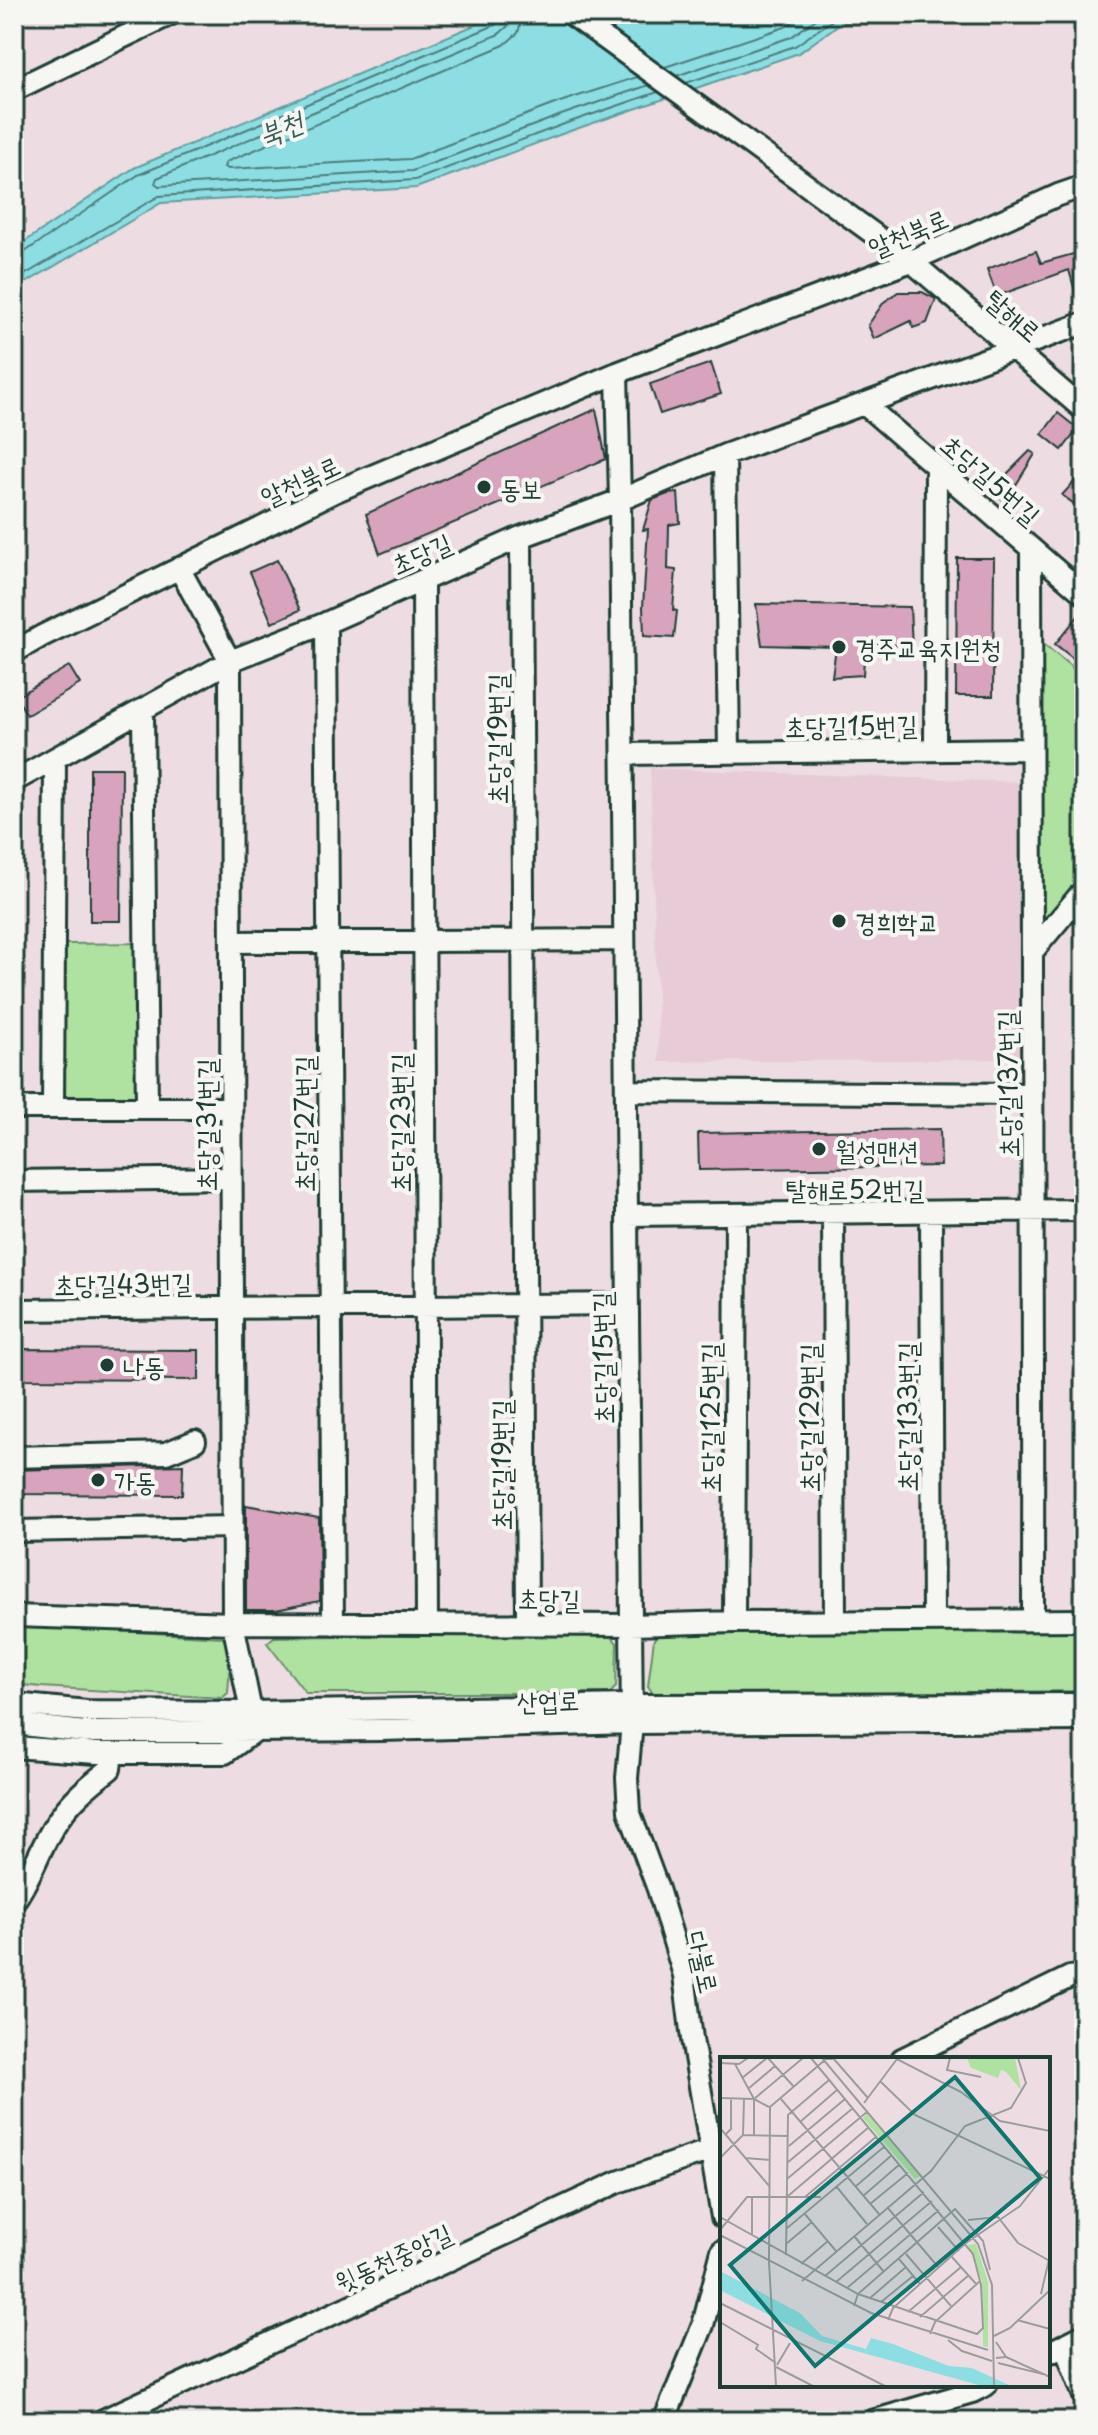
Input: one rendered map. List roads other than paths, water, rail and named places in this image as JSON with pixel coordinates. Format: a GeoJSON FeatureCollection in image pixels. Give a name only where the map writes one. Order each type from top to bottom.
{"type":"FeatureCollection","features":[{"type":"Feature","properties":{"kind":"street"},"geometry":{"type":"LineString","coordinates":[[14,90],[171,14]]}},
{"type":"Feature","properties":{"kind":"street","name":"탈해로"},"geometry":{"type":"LineString","coordinates":[[571,14],[911,261],[1084,410]]}},
{"type":"Feature","properties":{"kind":"street","name":"알천북로"},"geometry":{"type":"LineString","coordinates":[[14,652],[334,492],[617,373],[911,261],[1084,186]]}},
{"type":"Feature","properties":{"kind":"street","name":"초당길"},"geometry":{"type":"LineString","coordinates":[[14,781],[230,661],[326,623],[521,537],[620,500],[725,455],[1084,323]]}},
{"type":"Feature","properties":{"kind":"street"},"geometry":{"type":"LineString","coordinates":[[617,373],[620,500]]}},
{"type":"Feature","properties":{"kind":"street","name":"초당길5번길"},"geometry":{"type":"LineString","coordinates":[[864,404],[1084,594]]}},
{"type":"Feature","properties":{"kind":"street"},"geometry":{"type":"LineString","coordinates":[[725,455],[729,752]]}},
{"type":"Feature","properties":{"kind":"street"},"geometry":{"type":"LineString","coordinates":[[935,750],[936,466]]}},
{"type":"Feature","properties":{"kind":"street","name":"초당길15번길"},"geometry":{"type":"LineString","coordinates":[[620,500],[632,1714]]}},
{"type":"Feature","properties":{"kind":"street","name":"초당길19번길"},"geometry":{"type":"LineString","coordinates":[[521,537],[527,1623]]}},
{"type":"Feature","properties":{"kind":"street","name":"초당길137번길"},"geometry":{"type":"LineString","coordinates":[[1031,548],[1033,1619]]}},
{"type":"Feature","properties":{"kind":"street"},"geometry":{"type":"LineString","coordinates":[[179,568],[230,661]]}},
{"type":"Feature","properties":{"kind":"street","name":"초당길23번길"},"geometry":{"type":"LineString","coordinates":[[423,581],[427,1624]]}},
{"type":"Feature","properties":{"kind":"street","name":"초당길27번길"},"geometry":{"type":"LineString","coordinates":[[326,623],[333,1624]]}},
{"type":"Feature","properties":{"kind":"street","name":"초당길31번길"},"geometry":{"type":"LineString","coordinates":[[230,661],[233,1623],[253,1722]]}},
{"type":"Feature","properties":{"kind":"street"},"geometry":{"type":"LineString","coordinates":[[143,711],[147,1108]]}},
{"type":"Feature","properties":{"kind":"street","name":"초당길15번길"},"geometry":{"type":"LineString","coordinates":[[623,754],[1031,749]]}},
{"type":"Feature","properties":{"kind":"street"},"geometry":{"type":"LineString","coordinates":[[53,1108],[55,760]]}},
{"type":"Feature","properties":{"kind":"street"},"geometry":{"type":"LineString","coordinates":[[1032,952],[1084,890]]}},
{"type":"Feature","properties":{"kind":"street"},"geometry":{"type":"LineString","coordinates":[[231,942],[624,940]]}},
{"type":"Feature","properties":{"kind":"street"},"geometry":{"type":"LineString","coordinates":[[626,1091],[1032,1094]]}},
{"type":"Feature","properties":{"kind":"street"},"geometry":{"type":"LineString","coordinates":[[14,1108],[231,1108]]}},
{"type":"Feature","properties":{"kind":"street"},"geometry":{"type":"LineString","coordinates":[[14,1181],[231,1178]]}},
{"type":"Feature","properties":{"kind":"street","name":"탈해로52번길"},"geometry":{"type":"LineString","coordinates":[[627,1215],[1084,1210]]}},
{"type":"Feature","properties":{"kind":"street","name":"초당길129번길"},"geometry":{"type":"LineString","coordinates":[[833,1214],[835,1622]]}},
{"type":"Feature","properties":{"kind":"street","name":"초당길133번길"},"geometry":{"type":"LineString","coordinates":[[931,1214],[933,1620]]}},
{"type":"Feature","properties":{"kind":"street","name":"초당길125번길"},"geometry":{"type":"LineString","coordinates":[[734,1622],[736,1215]]}},
{"type":"Feature","properties":{"kind":"street"},"geometry":{"type":"LineString","coordinates":[[232,1308],[628,1304]]}},
{"type":"Feature","properties":{"kind":"street","name":"초당길43번길"},"geometry":{"type":"LineString","coordinates":[[14,1310],[232,1308]]}},
{"type":"Feature","properties":{"kind":"street"},"geometry":{"type":"LineString","coordinates":[[14,1457],[166,1453],[195,1441]]}},
{"type":"Feature","properties":{"kind":"street"},"geometry":{"type":"LineString","coordinates":[[14,1531],[233,1527]]}},
{"type":"Feature","properties":{"kind":"street","name":"초당길"},"geometry":{"type":"LineString","coordinates":[[14,1616],[333,1624],[631,1625],[1084,1620]]}},
{"type":"Feature","properties":{"kind":"street","name":"산업로"},"geometry":{"type":"LineString","coordinates":[[14,1704],[381,1730],[632,1714],[1084,1704]]}},
{"type":"Feature","properties":{"kind":"street","name":"산업로"},"geometry":{"type":"LineString","coordinates":[[632,1714],[1084,1720]]}},
{"type":"Feature","properties":{"kind":"street","name":"다불로"},"geometry":{"type":"LineString","coordinates":[[632,1714],[627,1778],[629,1811],[658,1889],[684,1975],[692,2039],[717,2148],[720,2189]]}},
{"type":"Feature","properties":{"kind":"street"},"geometry":{"type":"LineString","coordinates":[[14,1747],[112,1753],[225,1753],[253,1722]]}},
{"type":"Feature","properties":{"kind":"street","name":"산업로"},"geometry":{"type":"LineString","coordinates":[[14,1724],[85,1732],[253,1722]]}},
{"type":"Feature","properties":{"kind":"street"},"geometry":{"type":"LineString","coordinates":[[14,1901],[24,1888],[55,1824],[77,1795],[110,1769],[112,1753]]}},
{"type":"Feature","properties":{"kind":"street"},"geometry":{"type":"LineString","coordinates":[[906,2057],[1070,1977],[1084,1975]]}},
{"type":"Feature","properties":{"kind":"street","name":"윗동천중앙길"},"geometry":{"type":"LineString","coordinates":[[101,2421],[618,2182],[717,2148]]}},
{"type":"Feature","properties":{"kind":"street"},"geometry":{"type":"LineString","coordinates":[[664,2421],[703,2325],[720,2259]]}},
{"type":"Feature","properties":{"kind":"street"},"geometry":{"type":"LineString","coordinates":[[1084,2335],[1056,2349],[1084,2396]]}},
{"type":"Feature","properties":{"kind":"street"},"geometry":{"type":"LineString","coordinates":[[872,2421],[982,2387]]}},
{"type":"Feature","properties":{"kind":"water","name":"북천"},"geometry":{"type":"Polygon","coordinates":[[[501,14],[882,14],[838,25],[799,53],[570,131],[416,188],[161,203],[14,290],[14,249],[134,168],[501,14]]]}},
{"type":"Feature","properties":{"kind":"place","name":"동보"},"geometry":{"type":"Point","coordinates":[484,487]}},
{"type":"Feature","properties":{"kind":"place","name":"경주교육지원청"},"geometry":{"type":"Point","coordinates":[839,647]}},
{"type":"Feature","properties":{"kind":"place","name":"경희학교"},"geometry":{"type":"Point","coordinates":[839,921]}},
{"type":"Feature","properties":{"kind":"place","name":"월성맨션"},"geometry":{"type":"Point","coordinates":[819,1149]}},
{"type":"Feature","properties":{"kind":"place","name":"나동"},"geometry":{"type":"Point","coordinates":[107,1365]}},
{"type":"Feature","properties":{"kind":"place","name":"가동"},"geometry":{"type":"Point","coordinates":[98,1480]}}]}
